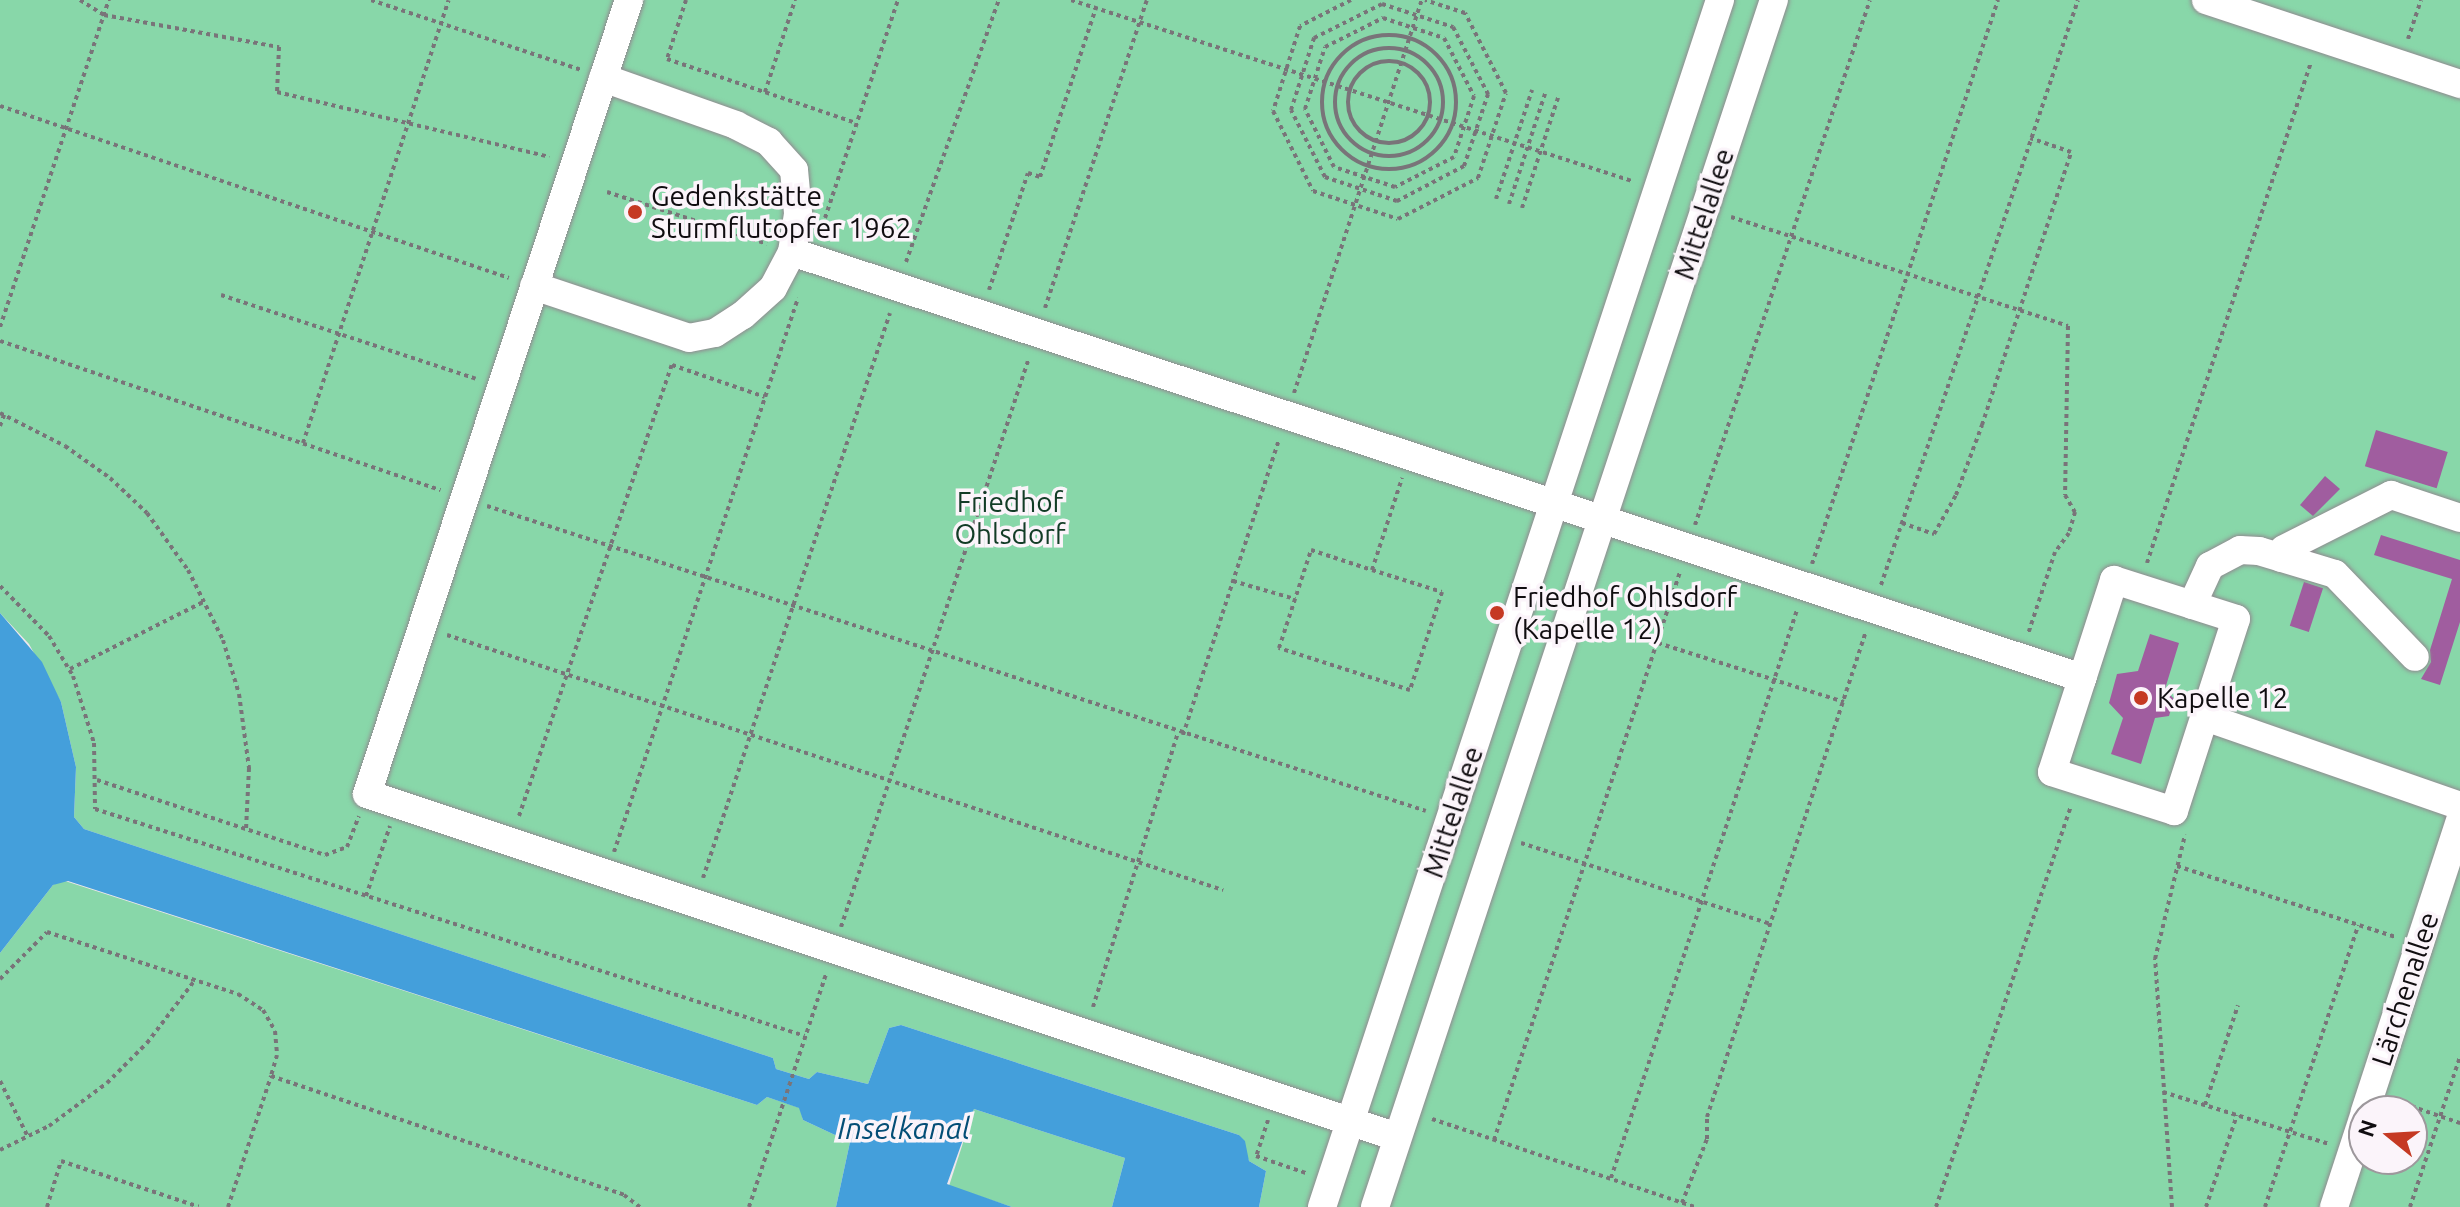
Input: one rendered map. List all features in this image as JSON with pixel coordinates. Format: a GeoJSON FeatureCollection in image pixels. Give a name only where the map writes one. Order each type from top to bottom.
{"type":"FeatureCollection","features":[{"type":"Feature","properties":{"kind":"street"},"geometry":{"type":"LineString","coordinates":[[629,0],[367,794],[1086,1029],[1352,1121],[1402,1124]]}},
{"type":"Feature","properties":{"kind":"street","name":"Mittelallee"},"geometry":{"type":"LineString","coordinates":[[1322,1207],[1720,0]]}},
{"type":"Feature","properties":{"kind":"street","name":"Mittelallee"},"geometry":{"type":"LineString","coordinates":[[1375,1207],[1605,520],[1774,0]]}},
{"type":"Feature","properties":{"kind":"street"},"geometry":{"type":"LineString","coordinates":[[2206,0],[2460,84]]}},
{"type":"Feature","properties":{"kind":"street"},"geometry":{"type":"LineString","coordinates":[[534,286],[689,338],[715,333],[743,315],[773,288],[792,252],[798,213],[794,170],[769,142],[736,125],[603,78]]}},
{"type":"Feature","properties":{"kind":"street"},"geometry":{"type":"LineString","coordinates":[[792,252],[1286,419],[1555,502],[2082,678]]}},
{"type":"Feature","properties":{"kind":"street"},"geometry":{"type":"LineString","coordinates":[[2281,558],[2284,549],[2391,495],[2460,518]]}},
{"type":"Feature","properties":{"kind":"street"},"geometry":{"type":"LineString","coordinates":[[2192,605],[2200,580],[2223,555],[2240,550],[2281,558],[2335,574],[2415,657]]}},
{"type":"Feature","properties":{"kind":"street"},"geometry":{"type":"LineString","coordinates":[[2114,580],[2192,605],[2236,619],[2174,811],[2052,772],[2114,580]]}},
{"type":"Feature","properties":{"kind":"street"},"geometry":{"type":"LineString","coordinates":[[2205,717],[2460,806]]}},
{"type":"Feature","properties":{"kind":"street","name":"Lärchenallee"},"geometry":{"type":"LineString","coordinates":[[2371,1095],[2460,821]]}},
{"type":"Feature","properties":{"kind":"street","name":"Lärchenallee"},"geometry":{"type":"LineString","coordinates":[[2334,1207],[2348,1164]]}},
{"type":"Feature","properties":{"kind":"path"},"geometry":{"type":"LineString","coordinates":[[80,0],[104,15],[279,47],[277,92],[575,163]]}},
{"type":"Feature","properties":{"kind":"path"},"geometry":{"type":"LineString","coordinates":[[0,327],[109,0]]}},
{"type":"Feature","properties":{"kind":"path"},"geometry":{"type":"LineString","coordinates":[[371,0],[603,78]]}},
{"type":"Feature","properties":{"kind":"path"},"geometry":{"type":"LineString","coordinates":[[303,443],[449,0]]}},
{"type":"Feature","properties":{"kind":"path"},"geometry":{"type":"LineString","coordinates":[[686,0],[667,59],[856,123]]}},
{"type":"Feature","properties":{"kind":"path"},"geometry":{"type":"LineString","coordinates":[[765,92],[795,0]]}},
{"type":"Feature","properties":{"kind":"path"},"geometry":{"type":"LineString","coordinates":[[823,224],[898,0]]}},
{"type":"Feature","properties":{"kind":"path"},"geometry":{"type":"LineString","coordinates":[[694,903],[898,288],[999,0]]}},
{"type":"Feature","properties":{"kind":"path"},"geometry":{"type":"LineString","coordinates":[[1071,0],[1657,190]]}},
{"type":"Feature","properties":{"kind":"path"},"geometry":{"type":"LineString","coordinates":[[749,1207],[1147,0]]}},
{"type":"Feature","properties":{"kind":"path"},"geometry":{"type":"LineString","coordinates":[[1086,1029],[1180,734],[1233,581],[1356,205],[1389,102],[1402,64],[1405,52],[1410,40],[1417,15],[1424,0],[1465,13],[1506,93],[1478,178],[1398,219],[1356,205],[1313,191],[1273,111],[1300,26],[1351,0]]}},
{"type":"Feature","properties":{"kind":"path"},"geometry":{"type":"LineString","coordinates":[[2400,64],[2421,0]]}},
{"type":"Feature","properties":{"kind":"path"},"geometry":{"type":"LineString","coordinates":[[1382,4],[1453,27],[1488,94],[1464,166],[1397,201],[1325,177],[1291,110],[1302,74],[1314,38],[1382,4]]}},
{"type":"Feature","properties":{"kind":"path"},"geometry":{"type":"LineString","coordinates":[[980,315],[1028,173],[1040,177],[1096,8]]}},
{"type":"Feature","properties":{"kind":"path"},"geometry":{"type":"LineString","coordinates":[[1383,18],[1444,38],[1474,96],[1454,157],[1395,187],[1334,167],[1305,109],[1315,78],[1325,47],[1383,18]]}},
{"type":"Feature","properties":{"kind":"path"},"geometry":{"type":"LineString","coordinates":[[1384,31],[1410,40],[1435,48],[1460,97],[1443,148],[1394,173],[1343,156],[1318,108],[1335,56],[1384,31]]}},
{"type":"Feature","properties":{"kind":"path"},"geometry":{"type":"LineString","coordinates":[[2139,588],[2319,37]]}},
{"type":"Feature","properties":{"kind":"path"},"geometry":{"type":"LineString","coordinates":[[1385,45],[1426,59],[1446,98],[1432,139],[1393,159],[1352,146],[1332,107],[1339,86],[1346,65],[1385,45]]}},
{"type":"Feature","properties":{"kind":"path"},"geometry":{"type":"LineString","coordinates":[[1386,59],[1417,69],[1432,99],[1422,130],[1393,146],[1361,135],[1346,106],[1351,90],[1356,74],[1386,59]]}},
{"type":"Feature","properties":{"kind":"path"},"geometry":{"type":"LineString","coordinates":[[1496,199],[1532,90]]}},
{"type":"Feature","properties":{"kind":"path"},"geometry":{"type":"LineString","coordinates":[[1509,204],[1545,94]]}},
{"type":"Feature","properties":{"kind":"path"},"geometry":{"type":"LineString","coordinates":[[1522,208],[1558,98]]}},
{"type":"Feature","properties":{"kind":"path"},"geometry":{"type":"LineString","coordinates":[[0,106],[534,286]]}},
{"type":"Feature","properties":{"kind":"path"},"geometry":{"type":"LineString","coordinates":[[1902,523],[1934,534],[1956,495],[2071,152],[2030,138]]}},
{"type":"Feature","properties":{"kind":"path"},"geometry":{"type":"LineString","coordinates":[[607,192],[792,252],[798,299],[607,874]]}},
{"type":"Feature","properties":{"kind":"path"},"geometry":{"type":"LineString","coordinates":[[1706,209],[2068,326],[2065,495],[2075,512],[2069,533],[2055,552],[2020,658]]}},
{"type":"Feature","properties":{"kind":"path"},"geometry":{"type":"LineString","coordinates":[[221,295],[501,387]]}},
{"type":"Feature","properties":{"kind":"path"},"geometry":{"type":"LineString","coordinates":[[0,341],[464,498],[933,649],[1180,734],[1451,819]]}},
{"type":"Feature","properties":{"kind":"path"},"geometry":{"type":"LineString","coordinates":[[511,841],[672,365],[766,397]]}},
{"type":"Feature","properties":{"kind":"path"},"geometry":{"type":"LineString","coordinates":[[0,426],[2,414],[65,446],[122,489],[167,539],[205,601],[229,659],[243,711],[249,768],[246,829]]}},
{"type":"Feature","properties":{"kind":"path"},"geometry":{"type":"LineString","coordinates":[[1372,570],[1408,457]]}},
{"type":"Feature","properties":{"kind":"path"},"geometry":{"type":"LineString","coordinates":[[1311,550],[1372,570],[1442,592],[1410,690],[1279,648],[1311,550]]}},
{"type":"Feature","properties":{"kind":"path"},"geometry":{"type":"LineString","coordinates":[[1233,581],[1295,599]]}},
{"type":"Feature","properties":{"kind":"path"},"geometry":{"type":"LineString","coordinates":[[0,586],[34,618],[70,669],[89,720],[97,780],[95,809],[805,1036]]}},
{"type":"Feature","properties":{"kind":"path"},"geometry":{"type":"LineString","coordinates":[[70,669],[205,601]]}},
{"type":"Feature","properties":{"kind":"path"},"geometry":{"type":"LineString","coordinates":[[422,627],[1223,890]]}},
{"type":"Feature","properties":{"kind":"path"},"geometry":{"type":"LineString","coordinates":[[1658,643],[1844,702]]}},
{"type":"Feature","properties":{"kind":"path"},"geometry":{"type":"LineString","coordinates":[[97,780],[319,854],[335,854],[350,843],[367,794]]}},
{"type":"Feature","properties":{"kind":"path"},"geometry":{"type":"LineString","coordinates":[[1936,1207],[2080,781]]}},
{"type":"Feature","properties":{"kind":"path"},"geometry":{"type":"LineString","coordinates":[[366,896],[397,804]]}},
{"type":"Feature","properties":{"kind":"path"},"geometry":{"type":"LineString","coordinates":[[2172,1207],[2155,959],[2187,837],[2174,811]]}},
{"type":"Feature","properties":{"kind":"path"},"geometry":{"type":"LineString","coordinates":[[1500,836],[1770,924]]}},
{"type":"Feature","properties":{"kind":"path"},"geometry":{"type":"LineString","coordinates":[[2177,866],[2419,945]]}},
{"type":"Feature","properties":{"kind":"path"},"geometry":{"type":"LineString","coordinates":[[2265,1207],[2358,925]]}},
{"type":"Feature","properties":{"kind":"path"},"geometry":{"type":"LineString","coordinates":[[0,979],[47,932],[244,996],[263,1010],[277,1043],[271,1076],[228,1207]]}},
{"type":"Feature","properties":{"kind":"path"},"geometry":{"type":"LineString","coordinates":[[0,1150],[28,1137],[107,1083],[147,1043],[195,980]]}},
{"type":"Feature","properties":{"kind":"path"},"geometry":{"type":"LineString","coordinates":[[2205,1105],[2238,1005]]}},
{"type":"Feature","properties":{"kind":"path"},"geometry":{"type":"LineString","coordinates":[[2410,1207],[2460,1057]]}},
{"type":"Feature","properties":{"kind":"path"},"geometry":{"type":"LineString","coordinates":[[271,1076],[624,1195],[640,1207]]}},
{"type":"Feature","properties":{"kind":"path"},"geometry":{"type":"LineString","coordinates":[[0,1081],[28,1137]]}},
{"type":"Feature","properties":{"kind":"path"},"geometry":{"type":"LineString","coordinates":[[2163,1092],[2348,1151]]}},
{"type":"Feature","properties":{"kind":"path"},"geometry":{"type":"LineString","coordinates":[[1277,1095],[1256,1156],[1307,1174]]}},
{"type":"Feature","properties":{"kind":"path"},"geometry":{"type":"LineString","coordinates":[[2206,1207],[2237,1115]]}},
{"type":"Feature","properties":{"kind":"path"},"geometry":{"type":"LineString","coordinates":[[2428,1115],[2460,1123]]}},
{"type":"Feature","properties":{"kind":"path"},"geometry":{"type":"LineString","coordinates":[[1402,1124],[1695,1207]]}},
{"type":"Feature","properties":{"kind":"path"},"geometry":{"type":"LineString","coordinates":[[47,1207],[61,1161],[199,1207]]}},
{"type":"Feature","properties":{"kind":"green space","name":"Friedhof Ohlsdorf"},"geometry":{"type":"Polygon","coordinates":[[[0,0],[2460,0],[2460,1207],[1259,1207],[1266,1171],[1249,1161],[1239,1135],[901,1025],[889,1028],[868,1084],[817,1072],[809,1079],[776,1069],[773,1058],[84,829],[74,817],[76,767],[61,702],[29,644],[0,613],[0,0]]]}},
{"type":"Feature","properties":{"kind":"green space"},"geometry":{"type":"Polygon","coordinates":[[[62,880],[757,1105],[767,1097],[800,1108],[803,1120],[850,1142],[836,1207],[0,1207],[0,953],[53,885],[62,880]]]}},
{"type":"Feature","properties":{"kind":"green space"},"geometry":{"type":"Polygon","coordinates":[[[974,1109],[1125,1158],[1112,1207],[1012,1207],[949,1186],[974,1109]]]}},
{"type":"Feature","properties":{"kind":"water","name":"Inselkanal"},"geometry":{"type":"Polygon","coordinates":[[[0,613],[42,662],[61,702],[76,767],[74,817],[84,829],[773,1058],[776,1069],[809,1079],[817,1072],[868,1084],[889,1028],[901,1025],[1239,1135],[1245,1141],[1249,1161],[1266,1171],[1259,1207],[1112,1207],[1125,1158],[974,1109],[947,1184],[1012,1207],[836,1207],[850,1142],[803,1120],[799,1108],[767,1097],[757,1105],[68,881],[53,885],[0,953],[0,613]]]}},
{"type":"Feature","properties":{"kind":"building"},"geometry":{"type":"Polygon","coordinates":[[[2376,430],[2448,452],[2437,488],[2365,466],[2376,430]]]}},
{"type":"Feature","properties":{"kind":"building"},"geometry":{"type":"Polygon","coordinates":[[[2325,476],[2340,489],[2313,516],[2300,505],[2325,476]]]}},
{"type":"Feature","properties":{"kind":"building"},"geometry":{"type":"Polygon","coordinates":[[[2381,535],[2460,560],[2460,622],[2440,685],[2421,679],[2431,662],[2430,650],[2452,579],[2374,555],[2381,535]]]}},
{"type":"Feature","properties":{"kind":"building"},"geometry":{"type":"Polygon","coordinates":[[[2304,582],[2323,588],[2309,632],[2290,626],[2304,582]]]}},
{"type":"Feature","properties":{"kind":"building","name":"Kapelle 12"},"geometry":{"type":"Polygon","coordinates":[[[2150,634],[2179,643],[2165,689],[2174,699],[2169,716],[2155,718],[2141,764],[2111,754],[2123,718],[2109,703],[2117,674],[2138,671],[2150,634]]]}},
{"type":"Feature","properties":{"kind":"place","name":"Gedenkstätte Sturmflutopfer 1962"},"geometry":{"type":"Point","coordinates":[635,212]}},
{"type":"Feature","properties":{"kind":"place","name":"Friedhof Ohlsdorf (Kapelle 12)"},"geometry":{"type":"Point","coordinates":[1497,613]}},
{"type":"Feature","properties":{"kind":"place","name":"Kapelle 12"},"geometry":{"type":"Point","coordinates":[2141,698]}}]}
